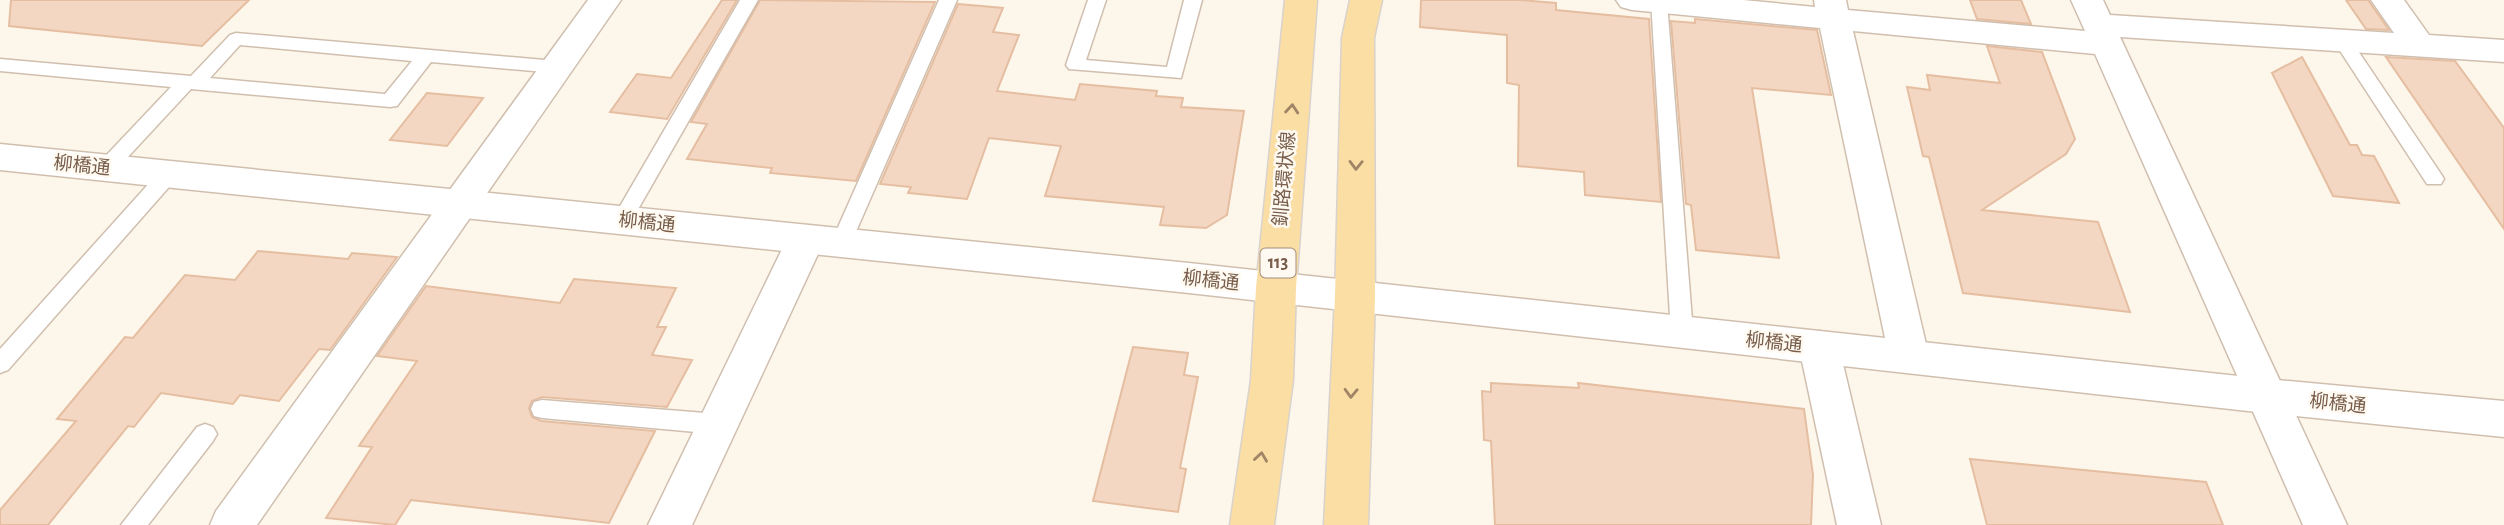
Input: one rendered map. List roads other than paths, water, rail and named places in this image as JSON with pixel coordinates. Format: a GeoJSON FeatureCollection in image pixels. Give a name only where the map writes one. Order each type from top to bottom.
{"type":"FeatureCollection","features":[{"type":"Feature","properties":{"kind":"main road","name":"釧路環状線"},"geometry":{"type":"LineString","coordinates":[[1252,525],[1272,380],[1276,288],[1301,0]]}},
{"type":"Feature","properties":{"kind":"main road"},"geometry":{"type":"LineString","coordinates":[[1346,525],[1355,297],[1358,38],[1366,0]]}},
{"type":"Feature","properties":{"kind":"street"},"geometry":{"type":"LineString","coordinates":[[232,525],[458,203],[606,0]]}},
{"type":"Feature","properties":{"kind":"street"},"geometry":{"type":"LineString","coordinates":[[2388,0],[2419,45]]}},
{"type":"Feature","properties":{"kind":"street"},"geometry":{"type":"LineString","coordinates":[[1649,1],[2097,23],[2504,51]]}},
{"type":"Feature","properties":{"kind":"street"},"geometry":{"type":"LineString","coordinates":[[1832,8],[1909,358]]}},
{"type":"Feature","properties":{"kind":"street"},"geometry":{"type":"LineString","coordinates":[[2097,23],[2325,525]]}},
{"type":"Feature","properties":{"kind":"street","name":"柳橋通"},"geometry":{"type":"LineString","coordinates":[[0,158],[1276,288],[1909,358],[2504,419]]}},
{"type":"Feature","properties":{"kind":"street"},"geometry":{"type":"LineString","coordinates":[[670,525],[718,424],[823,241]]}},
{"type":"Feature","properties":{"kind":"street"},"geometry":{"type":"LineString","coordinates":[[1819,347],[1858,525]]}},
{"type":"Feature","properties":{"kind":"lane"},"geometry":{"type":"LineString","coordinates":[[622,220],[749,0]]}},
{"type":"Feature","properties":{"kind":"lane"},"geometry":{"type":"LineString","coordinates":[[823,241],[948,0]]}},
{"type":"Feature","properties":{"kind":"lane"},"geometry":{"type":"LineString","coordinates":[[1097,0],[1075,65],[1174,74],[1193,0]]}},
{"type":"Feature","properties":{"kind":"lane"},"geometry":{"type":"LineString","coordinates":[[1649,1],[1682,332]]}},
{"type":"Feature","properties":{"kind":"lane"},"geometry":{"type":"LineString","coordinates":[[106,168],[236,39],[556,67]]}},
{"type":"Feature","properties":{"kind":"lane"},"geometry":{"type":"LineString","coordinates":[[2342,40],[2434,179]]}},
{"type":"Feature","properties":{"kind":"lane"},"geometry":{"type":"LineString","coordinates":[[0,65],[390,101],[426,56]]}},
{"type":"Feature","properties":{"kind":"lane"},"geometry":{"type":"LineString","coordinates":[[0,364],[169,174]]}},
{"type":"Feature","properties":{"kind":"lane"},"geometry":{"type":"LineString","coordinates":[[542,409],[718,424]]}},
{"type":"Feature","properties":{"kind":"lane"},"geometry":{"type":"LineString","coordinates":[[133,525],[205,434]]}}]}
